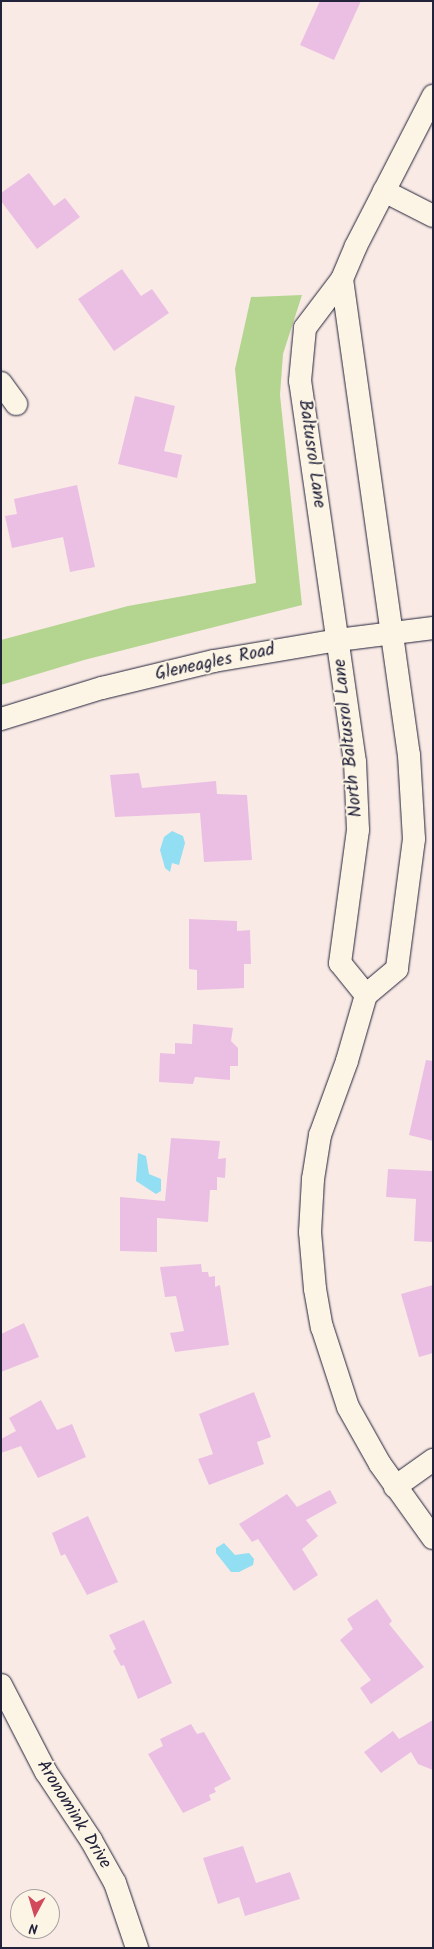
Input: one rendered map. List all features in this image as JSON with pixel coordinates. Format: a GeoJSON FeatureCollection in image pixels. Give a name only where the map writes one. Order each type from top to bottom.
{"type":"FeatureCollection","features":[{"type":"Feature","properties":{"kind":"street","name":"Baltusrol Lane"},"geometry":{"type":"LineString","coordinates":[[338,640],[300,381],[305,328],[342,279],[384,191],[433,96]]}},
{"type":"Feature","properties":{"kind":"street"},"geometry":{"type":"LineString","coordinates":[[384,191],[433,216]]}},
{"type":"Feature","properties":{"kind":"street"},"geometry":{"type":"LineString","coordinates":[[342,279],[409,755],[414,839],[397,969],[366,995],[347,1061],[320,1135],[313,1179],[310,1232],[317,1298],[336,1377],[348,1407],[395,1487],[433,1538]]}},
{"type":"Feature","properties":{"kind":"street"},"geometry":{"type":"LineString","coordinates":[[1,382],[16,404]]}},
{"type":"Feature","properties":{"kind":"street","name":"Gleneagles Road"},"geometry":{"type":"LineString","coordinates":[[1,719],[187,668],[338,640],[433,628]]}},
{"type":"Feature","properties":{"kind":"street","name":"North Baltusrol Lane"},"geometry":{"type":"LineString","coordinates":[[338,640],[355,762],[358,830],[340,963],[366,995]]}},
{"type":"Feature","properties":{"kind":"street"},"geometry":{"type":"LineString","coordinates":[[395,1487],[433,1460]]}},
{"type":"Feature","properties":{"kind":"street","name":"Aronomink Drive"},"geometry":{"type":"LineString","coordinates":[[1,1685],[46,1772],[91,1840],[115,1884],[138,1948]]}},
{"type":"Feature","properties":{"kind":"green space"},"geometry":{"type":"Polygon","coordinates":[[[302,295],[283,354],[280,395],[302,605],[84,660],[1,685],[1,640],[128,606],[256,583],[235,369],[251,297],[302,295]]]}},
{"type":"Feature","properties":{"kind":"water"},"geometry":{"type":"Polygon","coordinates":[[[172,831],[183,836],[185,843],[179,865],[172,863],[170,872],[165,868],[160,850],[164,837],[172,831]]]}},
{"type":"Feature","properties":{"kind":"water"},"geometry":{"type":"Polygon","coordinates":[[[138,1153],[146,1156],[149,1174],[161,1179],[161,1191],[156,1194],[136,1181],[138,1153]]]}},
{"type":"Feature","properties":{"kind":"water"},"geometry":{"type":"Polygon","coordinates":[[[224,1543],[235,1555],[249,1553],[254,1559],[253,1565],[239,1572],[231,1572],[216,1553],[216,1548],[224,1543]]]}},
{"type":"Feature","properties":{"kind":"building"},"geometry":{"type":"Polygon","coordinates":[[[320,1],[361,1],[334,60],[300,45],[320,1]]]}},
{"type":"Feature","properties":{"kind":"building"},"geometry":{"type":"Polygon","coordinates":[[[29,173],[54,206],[65,198],[80,217],[37,249],[1,201],[1,193],[29,173]]]}},
{"type":"Feature","properties":{"kind":"building"},"geometry":{"type":"Polygon","coordinates":[[[122,269],[141,296],[152,289],[169,313],[114,351],[78,299],[122,269]]]}},
{"type":"Feature","properties":{"kind":"building"},"geometry":{"type":"Polygon","coordinates":[[[135,396],[175,406],[164,451],[182,455],[177,478],[118,464],[135,396]]]}},
{"type":"Feature","properties":{"kind":"building"},"geometry":{"type":"Polygon","coordinates":[[[77,485],[95,567],[70,572],[63,537],[12,548],[5,516],[17,514],[14,499],[77,485]]]}},
{"type":"Feature","properties":{"kind":"building"},"geometry":{"type":"Polygon","coordinates":[[[139,773],[142,788],[216,781],[217,794],[247,795],[252,860],[204,862],[200,813],[115,817],[110,775],[139,773]]]}},
{"type":"Feature","properties":{"kind":"building"},"geometry":{"type":"Polygon","coordinates":[[[189,919],[237,921],[237,931],[250,930],[251,964],[244,964],[244,988],[197,990],[197,970],[189,969],[189,919]]]}},
{"type":"Feature","properties":{"kind":"building"},"geometry":{"type":"Polygon","coordinates":[[[193,1024],[233,1028],[231,1041],[238,1048],[238,1066],[230,1066],[230,1080],[195,1077],[193,1084],[159,1082],[160,1053],[175,1054],[175,1043],[192,1044],[193,1024]]]}},
{"type":"Feature","properties":{"kind":"building"},"geometry":{"type":"Polygon","coordinates":[[[426,1060],[433,1061],[433,1141],[409,1135],[426,1060]]]}},
{"type":"Feature","properties":{"kind":"building"},"geometry":{"type":"Polygon","coordinates":[[[171,1138],[220,1141],[218,1159],[226,1158],[225,1178],[217,1177],[217,1190],[210,1190],[208,1222],[157,1218],[157,1252],[120,1251],[120,1197],[165,1201],[171,1138]]]}},
{"type":"Feature","properties":{"kind":"building"},"geometry":{"type":"Polygon","coordinates":[[[388,1169],[433,1171],[433,1242],[414,1241],[416,1199],[386,1197],[388,1169]]]}},
{"type":"Feature","properties":{"kind":"building"},"geometry":{"type":"Polygon","coordinates":[[[201,1264],[202,1272],[208,1272],[209,1277],[215,1276],[215,1287],[220,1285],[229,1345],[175,1352],[170,1333],[184,1331],[176,1296],[165,1297],[160,1267],[201,1264]]]}},
{"type":"Feature","properties":{"kind":"building"},"geometry":{"type":"Polygon","coordinates":[[[433,1285],[433,1353],[419,1357],[401,1294],[433,1285]]]}},
{"type":"Feature","properties":{"kind":"building"},"geometry":{"type":"Polygon","coordinates":[[[24,1323],[39,1357],[1,1372],[1,1334],[24,1323]]]}},
{"type":"Feature","properties":{"kind":"building"},"geometry":{"type":"Polygon","coordinates":[[[254,1392],[271,1437],[257,1442],[264,1464],[209,1485],[198,1459],[213,1454],[199,1414],[254,1392]]]}},
{"type":"Feature","properties":{"kind":"building"},"geometry":{"type":"Polygon","coordinates":[[[41,1400],[57,1430],[72,1424],[86,1457],[38,1478],[21,1446],[1,1453],[1,1439],[16,1431],[9,1418],[41,1400]]]}},
{"type":"Feature","properties":{"kind":"building"},"geometry":{"type":"Polygon","coordinates":[[[330,1490],[337,1503],[306,1520],[318,1536],[302,1549],[318,1575],[294,1591],[258,1539],[252,1542],[239,1524],[287,1494],[297,1507],[330,1490]]]}},
{"type":"Feature","properties":{"kind":"building"},"geometry":{"type":"Polygon","coordinates":[[[88,1516],[118,1582],[87,1595],[65,1554],[61,1556],[52,1533],[88,1516]]]}},
{"type":"Feature","properties":{"kind":"building"},"geometry":{"type":"Polygon","coordinates":[[[377,1599],[392,1621],[389,1624],[424,1667],[371,1704],[360,1688],[371,1680],[340,1640],[353,1629],[347,1619],[377,1599]]]}},
{"type":"Feature","properties":{"kind":"building"},"geometry":{"type":"Polygon","coordinates":[[[144,1620],[172,1683],[138,1699],[124,1665],[121,1666],[113,1651],[116,1649],[109,1635],[144,1620]]]}},
{"type":"Feature","properties":{"kind":"building"},"geometry":{"type":"Polygon","coordinates":[[[433,1720],[433,1770],[418,1764],[411,1752],[381,1773],[364,1752],[393,1731],[399,1739],[433,1720]]]}},
{"type":"Feature","properties":{"kind":"building"},"geometry":{"type":"Polygon","coordinates":[[[191,1724],[197,1734],[204,1732],[231,1779],[214,1788],[216,1792],[209,1795],[211,1800],[183,1813],[148,1754],[163,1746],[160,1739],[191,1724]]]}},
{"type":"Feature","properties":{"kind":"building"},"geometry":{"type":"Polygon","coordinates":[[[243,1846],[256,1883],[290,1872],[300,1899],[245,1916],[239,1897],[218,1904],[203,1858],[243,1846]]]}}]}
